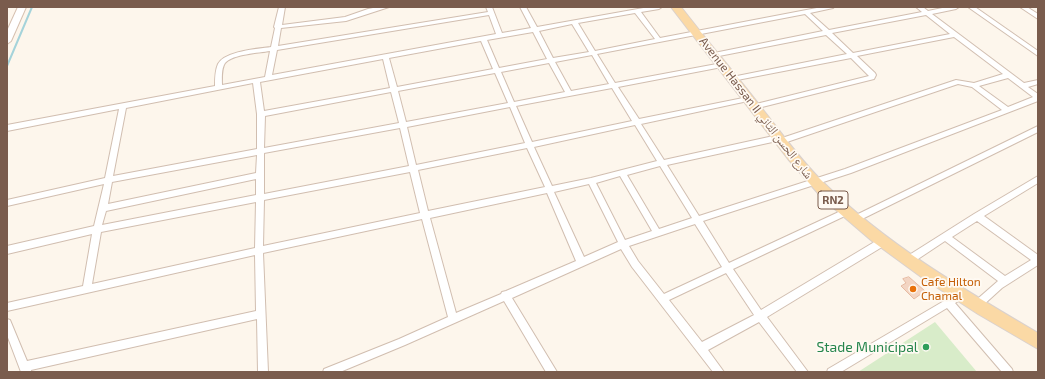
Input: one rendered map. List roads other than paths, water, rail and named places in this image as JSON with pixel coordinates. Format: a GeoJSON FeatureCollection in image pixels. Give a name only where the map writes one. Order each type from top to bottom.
{"type":"FeatureCollection","features":[{"type":"Feature","properties":{"kind":"main road","name":"Avenue Hassan II شارع الحسن الثاني"},"geometry":{"type":"LineString","coordinates":[[676,7],[814,181],[850,215],[909,260],[961,295],[1038,342]]}},
{"type":"Feature","properties":{"kind":"street"},"geometry":{"type":"LineString","coordinates":[[7,24],[15,7]]}},
{"type":"Feature","properties":{"kind":"street"},"geometry":{"type":"LineString","coordinates":[[7,41],[22,7]]}},
{"type":"Feature","properties":{"kind":"street"},"geometry":{"type":"LineString","coordinates":[[268,79],[282,7]]}},
{"type":"Feature","properties":{"kind":"street"},"geometry":{"type":"LineString","coordinates":[[277,27],[346,19],[368,11],[386,7]]}},
{"type":"Feature","properties":{"kind":"street"},"geometry":{"type":"LineString","coordinates":[[523,7],[569,94]]}},
{"type":"Feature","properties":{"kind":"street"},"geometry":{"type":"LineString","coordinates":[[7,128],[659,7]]}},
{"type":"Feature","properties":{"kind":"street"},"geometry":{"type":"LineString","coordinates":[[261,114],[697,34],[831,7]]}},
{"type":"Feature","properties":{"kind":"street"},"geometry":{"type":"LineString","coordinates":[[919,7],[1038,98]]}},
{"type":"Feature","properties":{"kind":"street"},"geometry":{"type":"LineString","coordinates":[[7,203],[108,180],[613,86],[829,33],[956,7]]}},
{"type":"Feature","properties":{"kind":"street"},"geometry":{"type":"LineString","coordinates":[[971,7],[1038,54]]}},
{"type":"Feature","properties":{"kind":"street"},"geometry":{"type":"LineString","coordinates":[[1023,7],[1038,17]]}},
{"type":"Feature","properties":{"kind":"street"},"geometry":{"type":"LineString","coordinates":[[218,88],[220,64],[225,59],[244,53],[274,47],[490,10],[500,36]]}},
{"type":"Feature","properties":{"kind":"street"},"geometry":{"type":"LineString","coordinates":[[637,11],[659,41]]}},
{"type":"Feature","properties":{"kind":"street"},"geometry":{"type":"LineString","coordinates":[[7,250],[96,229],[260,198],[324,184],[414,168],[635,122],[751,103],[872,77],[872,72],[806,12]]}},
{"type":"Feature","properties":{"kind":"street"},"geometry":{"type":"LineString","coordinates":[[574,22],[728,269],[760,316],[804,372]]}},
{"type":"Feature","properties":{"kind":"street"},"geometry":{"type":"LineString","coordinates":[[732,79],[954,35]]}},
{"type":"Feature","properties":{"kind":"street"},"geometry":{"type":"LineString","coordinates":[[483,39],[498,70],[548,189],[582,261]]}},
{"type":"Feature","properties":{"kind":"street"},"geometry":{"type":"LineString","coordinates":[[386,57],[453,318]]}},
{"type":"Feature","properties":{"kind":"street"},"geometry":{"type":"LineString","coordinates":[[7,307],[88,288],[591,180],[661,163],[780,140],[958,82],[974,85],[1009,76]]}},
{"type":"Feature","properties":{"kind":"street"},"geometry":{"type":"LineString","coordinates":[[256,81],[261,114],[259,252],[262,372]]}},
{"type":"Feature","properties":{"kind":"street"},"geometry":{"type":"LineString","coordinates":[[1023,86],[1038,82]]}},
{"type":"Feature","properties":{"kind":"street"},"geometry":{"type":"LineString","coordinates":[[974,85],[1007,110]]}},
{"type":"Feature","properties":{"kind":"street"},"geometry":{"type":"LineString","coordinates":[[328,372],[402,342],[453,318],[623,244],[848,171],[1038,98]]}},
{"type":"Feature","properties":{"kind":"street"},"geometry":{"type":"LineString","coordinates":[[88,288],[96,229],[103,208],[123,106]]}},
{"type":"Feature","properties":{"kind":"street"},"geometry":{"type":"LineString","coordinates":[[662,299],[1038,129]]}},
{"type":"Feature","properties":{"kind":"street"},"geometry":{"type":"LineString","coordinates":[[622,173],[657,233]]}},
{"type":"Feature","properties":{"kind":"street"},"geometry":{"type":"LineString","coordinates":[[103,208],[260,175]]}},
{"type":"Feature","properties":{"kind":"street"},"geometry":{"type":"LineString","coordinates":[[909,260],[1038,179]]}},
{"type":"Feature","properties":{"kind":"street"},"geometry":{"type":"LineString","coordinates":[[591,180],[623,244],[635,264],[719,372]]}},
{"type":"Feature","properties":{"kind":"street"},"geometry":{"type":"LineString","coordinates":[[977,216],[1038,260],[1005,282],[977,305]]}},
{"type":"Feature","properties":{"kind":"street"},"geometry":{"type":"LineString","coordinates":[[945,236],[1005,282]]}},
{"type":"Feature","properties":{"kind":"street"},"geometry":{"type":"LineString","coordinates":[[701,348],[760,316],[884,241]]}},
{"type":"Feature","properties":{"kind":"street"},"geometry":{"type":"LineString","coordinates":[[505,295],[552,372]]}},
{"type":"Feature","properties":{"kind":"street"},"geometry":{"type":"LineString","coordinates":[[832,372],[961,295]]}},
{"type":"Feature","properties":{"kind":"street"},"geometry":{"type":"LineString","coordinates":[[949,303],[1008,372]]}},
{"type":"Feature","properties":{"kind":"street"},"geometry":{"type":"LineString","coordinates":[[7,323],[25,370],[261,314]]}},
{"type":"Feature","properties":{"kind":"waterway"},"geometry":{"type":"LineString","coordinates":[[7,66],[32,7]]}},
{"type":"Feature","properties":{"kind":"place","name":"Cafe Hilton Chamal"},"geometry":{"type":"Point","coordinates":[913,289]}},
{"type":"Feature","properties":{"kind":"place","name":"Stade Municipal"},"geometry":{"type":"Point","coordinates":[926,347]}}]}
